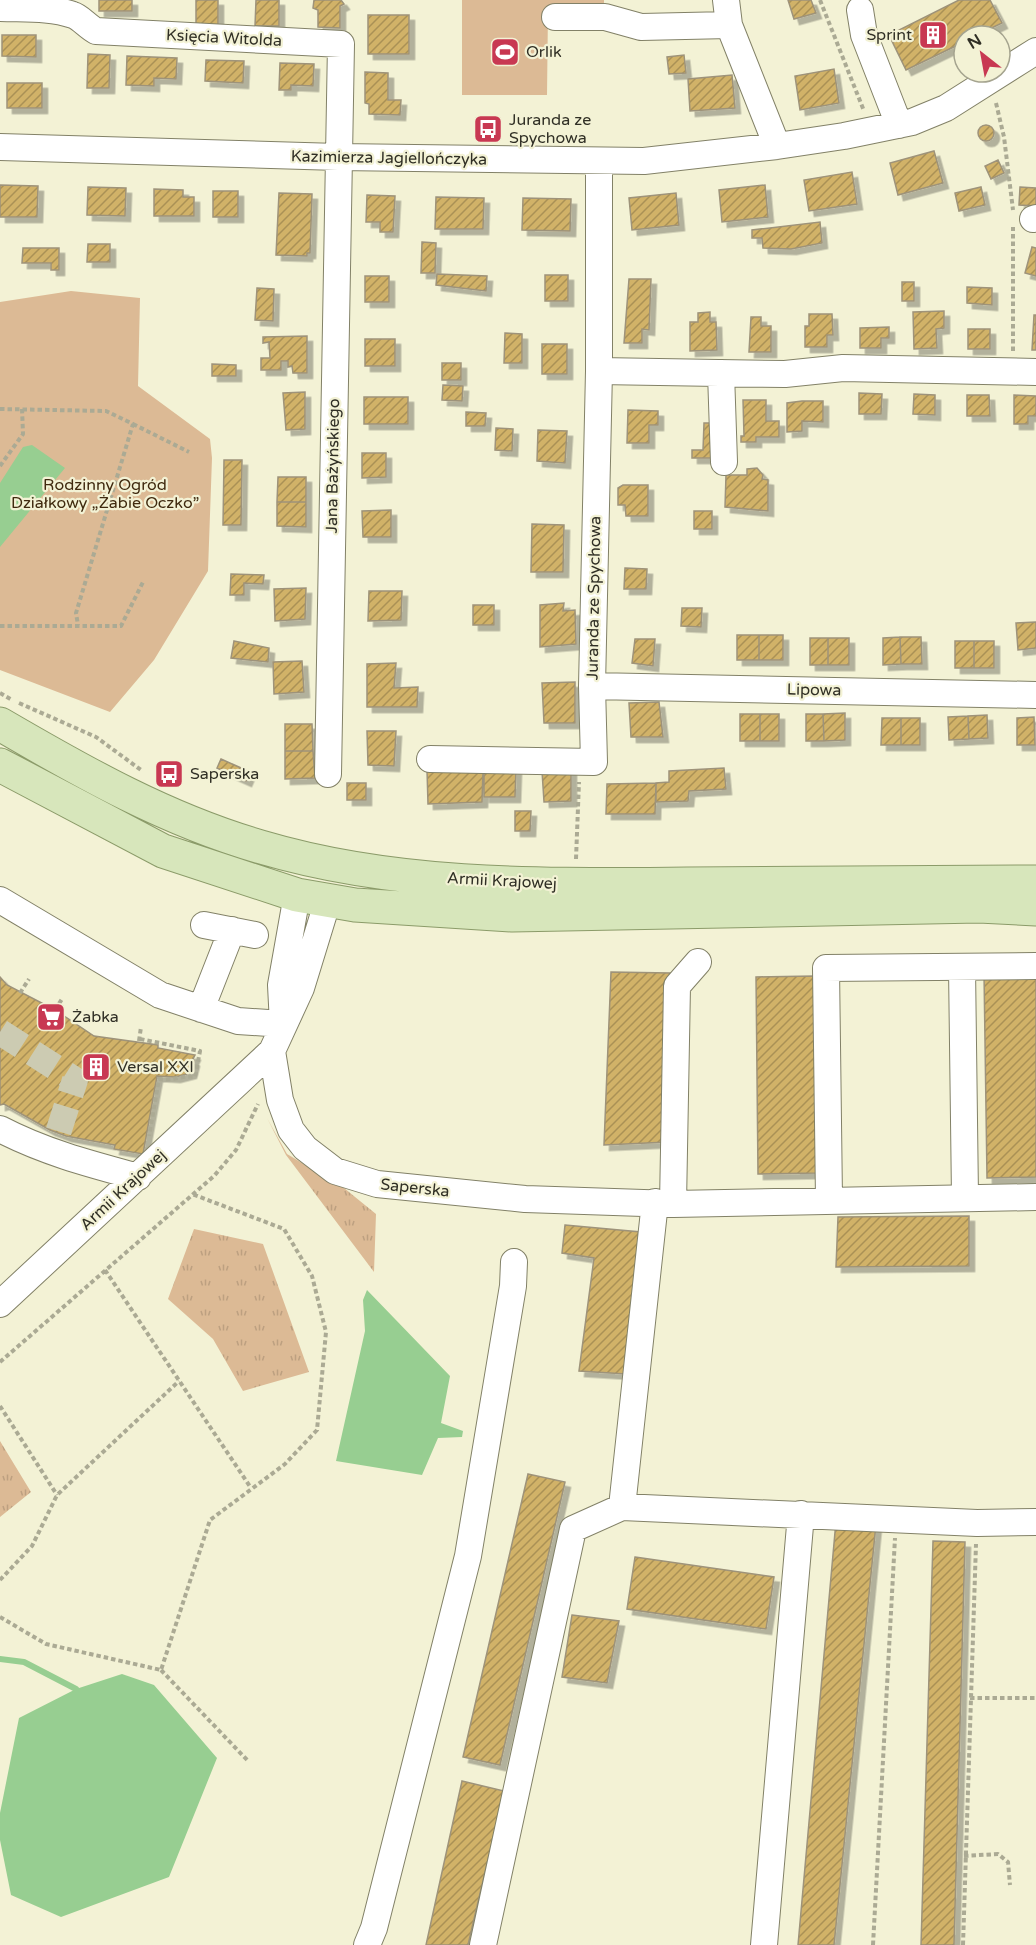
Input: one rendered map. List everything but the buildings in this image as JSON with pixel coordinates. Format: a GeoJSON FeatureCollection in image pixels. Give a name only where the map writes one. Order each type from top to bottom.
{"type":"FeatureCollection","features":[{"type":"Feature","properties":{"kind":"main road","name":"Armii Krajowej"},"geometry":{"type":"LineString","coordinates":[[0,724],[92,777],[181,819],[263,848],[320,862],[397,874],[566,885],[1036,882]]}},
{"type":"Feature","properties":{"kind":"main road","name":"Armii Krajowej"},"geometry":{"type":"LineString","coordinates":[[0,765],[163,851],[312,897],[380,907],[512,915],[979,906],[1036,909]]}},
{"type":"Feature","properties":{"kind":"main road"},"geometry":{"type":"LineString","coordinates":[[312,897],[320,862]]}},
{"type":"Feature","properties":{"kind":"street"},"geometry":{"type":"LineString","coordinates":[[726,0],[729,26],[777,146]]}},
{"type":"Feature","properties":{"kind":"street","name":"Księcia Witolda"},"geometry":{"type":"LineString","coordinates":[[0,8],[47,10],[76,8],[84,26],[96,31],[341,44],[338,157]]}},
{"type":"Feature","properties":{"kind":"street"},"geometry":{"type":"LineString","coordinates":[[860,10],[864,35],[899,125]]}},
{"type":"Feature","properties":{"kind":"street"},"geometry":{"type":"LineString","coordinates":[[555,17],[605,16],[641,27],[729,26]]}},
{"type":"Feature","properties":{"kind":"street","name":"Kazimierza Jagiellończyka"},"geometry":{"type":"LineString","coordinates":[[0,147],[338,157],[644,161],[777,146],[870,132],[899,125],[946,108],[1036,51]]}},
{"type":"Feature","properties":{"kind":"street","name":"Jana Bażyńskiego"},"geometry":{"type":"LineString","coordinates":[[328,774],[338,157]]}},
{"type":"Feature","properties":{"kind":"street","name":"Juranda ze Spychowa"},"geometry":{"type":"LineString","coordinates":[[580,762],[594,762],[592,686],[599,371],[599,162]]}},
{"type":"Feature","properties":{"kind":"street"},"geometry":{"type":"LineString","coordinates":[[599,371],[785,374],[843,368],[1024,371]]}},
{"type":"Feature","properties":{"kind":"street"},"geometry":{"type":"LineString","coordinates":[[721,373],[724,462]]}},
{"type":"Feature","properties":{"kind":"street","name":"Lipowa"},"geometry":{"type":"LineString","coordinates":[[592,686],[1036,695]]}},
{"type":"Feature","properties":{"kind":"street"},"geometry":{"type":"LineString","coordinates":[[430,759],[580,762]]}},
{"type":"Feature","properties":{"kind":"street"},"geometry":{"type":"LineString","coordinates":[[272,1051],[283,1024],[280,985],[312,897]]}},
{"type":"Feature","properties":{"kind":"street"},"geometry":{"type":"LineString","coordinates":[[0,900],[160,995],[238,1021],[283,1024]]}},
{"type":"Feature","properties":{"kind":"street"},"geometry":{"type":"LineString","coordinates":[[201,1009],[244,933],[204,925]]}},
{"type":"Feature","properties":{"kind":"street"},"geometry":{"type":"LineString","coordinates":[[622,1507],[664,1203],[677,986],[698,962]]}},
{"type":"Feature","properties":{"kind":"street"},"geometry":{"type":"LineString","coordinates":[[829,1199],[826,968],[1036,966]]}},
{"type":"Feature","properties":{"kind":"street"},"geometry":{"type":"LineString","coordinates":[[962,967],[965,1197]]}},
{"type":"Feature","properties":{"kind":"street","name":"Saperska"},"geometry":{"type":"LineString","coordinates":[[272,1051],[280,1100],[297,1139],[314,1156],[336,1172],[377,1184],[525,1199],[664,1203],[1036,1197]]}},
{"type":"Feature","properties":{"kind":"street","name":"Armii Krajowej"},"geometry":{"type":"LineString","coordinates":[[0,1304],[272,1051]]}},
{"type":"Feature","properties":{"kind":"street"},"geometry":{"type":"LineString","coordinates":[[0,1129],[55,1143],[138,1177]]}},
{"type":"Feature","properties":{"kind":"street"},"geometry":{"type":"LineString","coordinates":[[367,1945],[374,1928],[468,1556],[513,1286],[514,1262]]}},
{"type":"Feature","properties":{"kind":"street"},"geometry":{"type":"LineString","coordinates":[[483,1945],[573,1529],[622,1507],[976,1523],[1036,1522]]}},
{"type":"Feature","properties":{"kind":"street"},"geometry":{"type":"LineString","coordinates":[[764,1945],[801,1514]]}},
{"type":"Feature","properties":{"kind":"path"},"geometry":{"type":"LineString","coordinates":[[820,0],[868,119],[870,132]]}},
{"type":"Feature","properties":{"kind":"path"},"geometry":{"type":"LineString","coordinates":[[993,93],[1013,198],[1024,371]]}},
{"type":"Feature","properties":{"kind":"path"},"geometry":{"type":"LineString","coordinates":[[0,466],[23,434],[22,408]]}},
{"type":"Feature","properties":{"kind":"path"},"geometry":{"type":"LineString","coordinates":[[0,409],[106,411],[189,453]]}},
{"type":"Feature","properties":{"kind":"path"},"geometry":{"type":"LineString","coordinates":[[78,625],[76,613],[133,424]]}},
{"type":"Feature","properties":{"kind":"path"},"geometry":{"type":"LineString","coordinates":[[0,626],[121,626],[143,582]]}},
{"type":"Feature","properties":{"kind":"path"},"geometry":{"type":"LineString","coordinates":[[0,693],[96,737],[148,775]]}},
{"type":"Feature","properties":{"kind":"path"},"geometry":{"type":"LineString","coordinates":[[576,859],[580,762]]}},
{"type":"Feature","properties":{"kind":"path"},"geometry":{"type":"LineString","coordinates":[[570,864],[582,864]]}},
{"type":"Feature","properties":{"kind":"path"},"geometry":{"type":"LineString","coordinates":[[20,993],[29,979]]}},
{"type":"Feature","properties":{"kind":"path"},"geometry":{"type":"LineString","coordinates":[[55,1010],[63,999]]}},
{"type":"Feature","properties":{"kind":"path"},"geometry":{"type":"LineString","coordinates":[[141,1027],[139,1041],[200,1051],[195,1077],[188,1076],[168,1081],[159,1079],[148,1143]]}},
{"type":"Feature","properties":{"kind":"path"},"geometry":{"type":"LineString","coordinates":[[0,1362],[214,1176],[236,1150],[265,1090],[277,1084]]}},
{"type":"Feature","properties":{"kind":"path"},"geometry":{"type":"LineString","coordinates":[[161,1670],[210,1520],[285,1464],[317,1430],[326,1332],[312,1276],[284,1229],[192,1194]]}},
{"type":"Feature","properties":{"kind":"path"},"geometry":{"type":"LineString","coordinates":[[105,1270],[251,1488]]}},
{"type":"Feature","properties":{"kind":"path"},"geometry":{"type":"LineString","coordinates":[[0,1580],[32,1546],[57,1496],[179,1381]]}},
{"type":"Feature","properties":{"kind":"path"},"geometry":{"type":"LineString","coordinates":[[0,1406],[57,1496]]}},
{"type":"Feature","properties":{"kind":"path"},"geometry":{"type":"LineString","coordinates":[[873,1945],[896,1520]]}},
{"type":"Feature","properties":{"kind":"path"},"geometry":{"type":"LineString","coordinates":[[963,1945],[976,1523]]}},
{"type":"Feature","properties":{"kind":"path"},"geometry":{"type":"LineString","coordinates":[[0,1617],[46,1644],[161,1670],[249,1762]]}},
{"type":"Feature","properties":{"kind":"path"},"geometry":{"type":"LineString","coordinates":[[970,1698],[1036,1698]]}},
{"type":"Feature","properties":{"kind":"path"},"geometry":{"type":"LineString","coordinates":[[964,1856],[998,1854],[1008,1862],[1010,1885]]}},
{"type":"Feature","properties":{"kind":"green space","name":"Orlik"},"geometry":{"type":"Polygon","coordinates":[[[462,0],[604,0],[604,10],[548,10],[547,95],[462,95],[462,0]]]}},
{"type":"Feature","properties":{"kind":"green space","name":"Rodzinny Ogród Działkowy „Żabie Oczko”"},"geometry":{"type":"Polygon","coordinates":[[[71,291],[140,298],[138,386],[210,439],[212,458],[208,571],[154,660],[110,712],[0,670],[0,302],[71,291]]]}},
{"type":"Feature","properties":{"kind":"green space"},"geometry":{"type":"Polygon","coordinates":[[[267,1118],[287,1154],[344,1188],[376,1214],[374,1272],[286,1155],[267,1118]]]}},
{"type":"Feature","properties":{"kind":"green space"},"geometry":{"type":"Polygon","coordinates":[[[194,1229],[263,1244],[309,1372],[243,1391],[213,1339],[168,1299],[194,1229]]]}},
{"type":"Feature","properties":{"kind":"green space"},"geometry":{"type":"Polygon","coordinates":[[[0,1441],[31,1492],[0,1517],[0,1441]]]}},
{"type":"Feature","properties":{"kind":"shaded area"},"geometry":{"type":"Polygon","coordinates":[[[32,445],[65,468],[0,547],[0,483],[23,447],[32,445]]]}},
{"type":"Feature","properties":{"kind":"shaded area"},"geometry":{"type":"Polygon","coordinates":[[[367,1290],[450,1376],[441,1423],[463,1431],[462,1437],[438,1438],[422,1475],[336,1461],[365,1331],[363,1300],[367,1290]]]}},
{"type":"Feature","properties":{"kind":"shaded area"},"geometry":{"type":"Polygon","coordinates":[[[122,1674],[154,1685],[217,1758],[169,1877],[61,1917],[11,1895],[0,1840],[0,1813],[19,1718],[76,1689],[122,1674]]]}},
{"type":"Feature","properties":{"kind":"waterway"},"geometry":{"type":"LineString","coordinates":[[0,1659],[24,1662],[76,1689]]}},
{"type":"Feature","properties":{"kind":"tunnel"},"geometry":{"type":"LineString","coordinates":[[0,1032],[75,1080],[58,1133]]}},
{"type":"Feature","properties":{"kind":"place","name":"Sprint"},"geometry":{"type":"Point","coordinates":[933,35]}},
{"type":"Feature","properties":{"kind":"place","name":"Orlik"},"geometry":{"type":"Point","coordinates":[505,52]}},
{"type":"Feature","properties":{"kind":"place","name":"Juranda ze Spychowa"},"geometry":{"type":"Point","coordinates":[488,129]}},
{"type":"Feature","properties":{"kind":"place","name":"Saperska"},"geometry":{"type":"Point","coordinates":[169,774]}},
{"type":"Feature","properties":{"kind":"place","name":"Żabka"},"geometry":{"type":"Point","coordinates":[51,1017]}},
{"type":"Feature","properties":{"kind":"place","name":"Versal XXI"},"geometry":{"type":"Point","coordinates":[96,1067]}}]}
